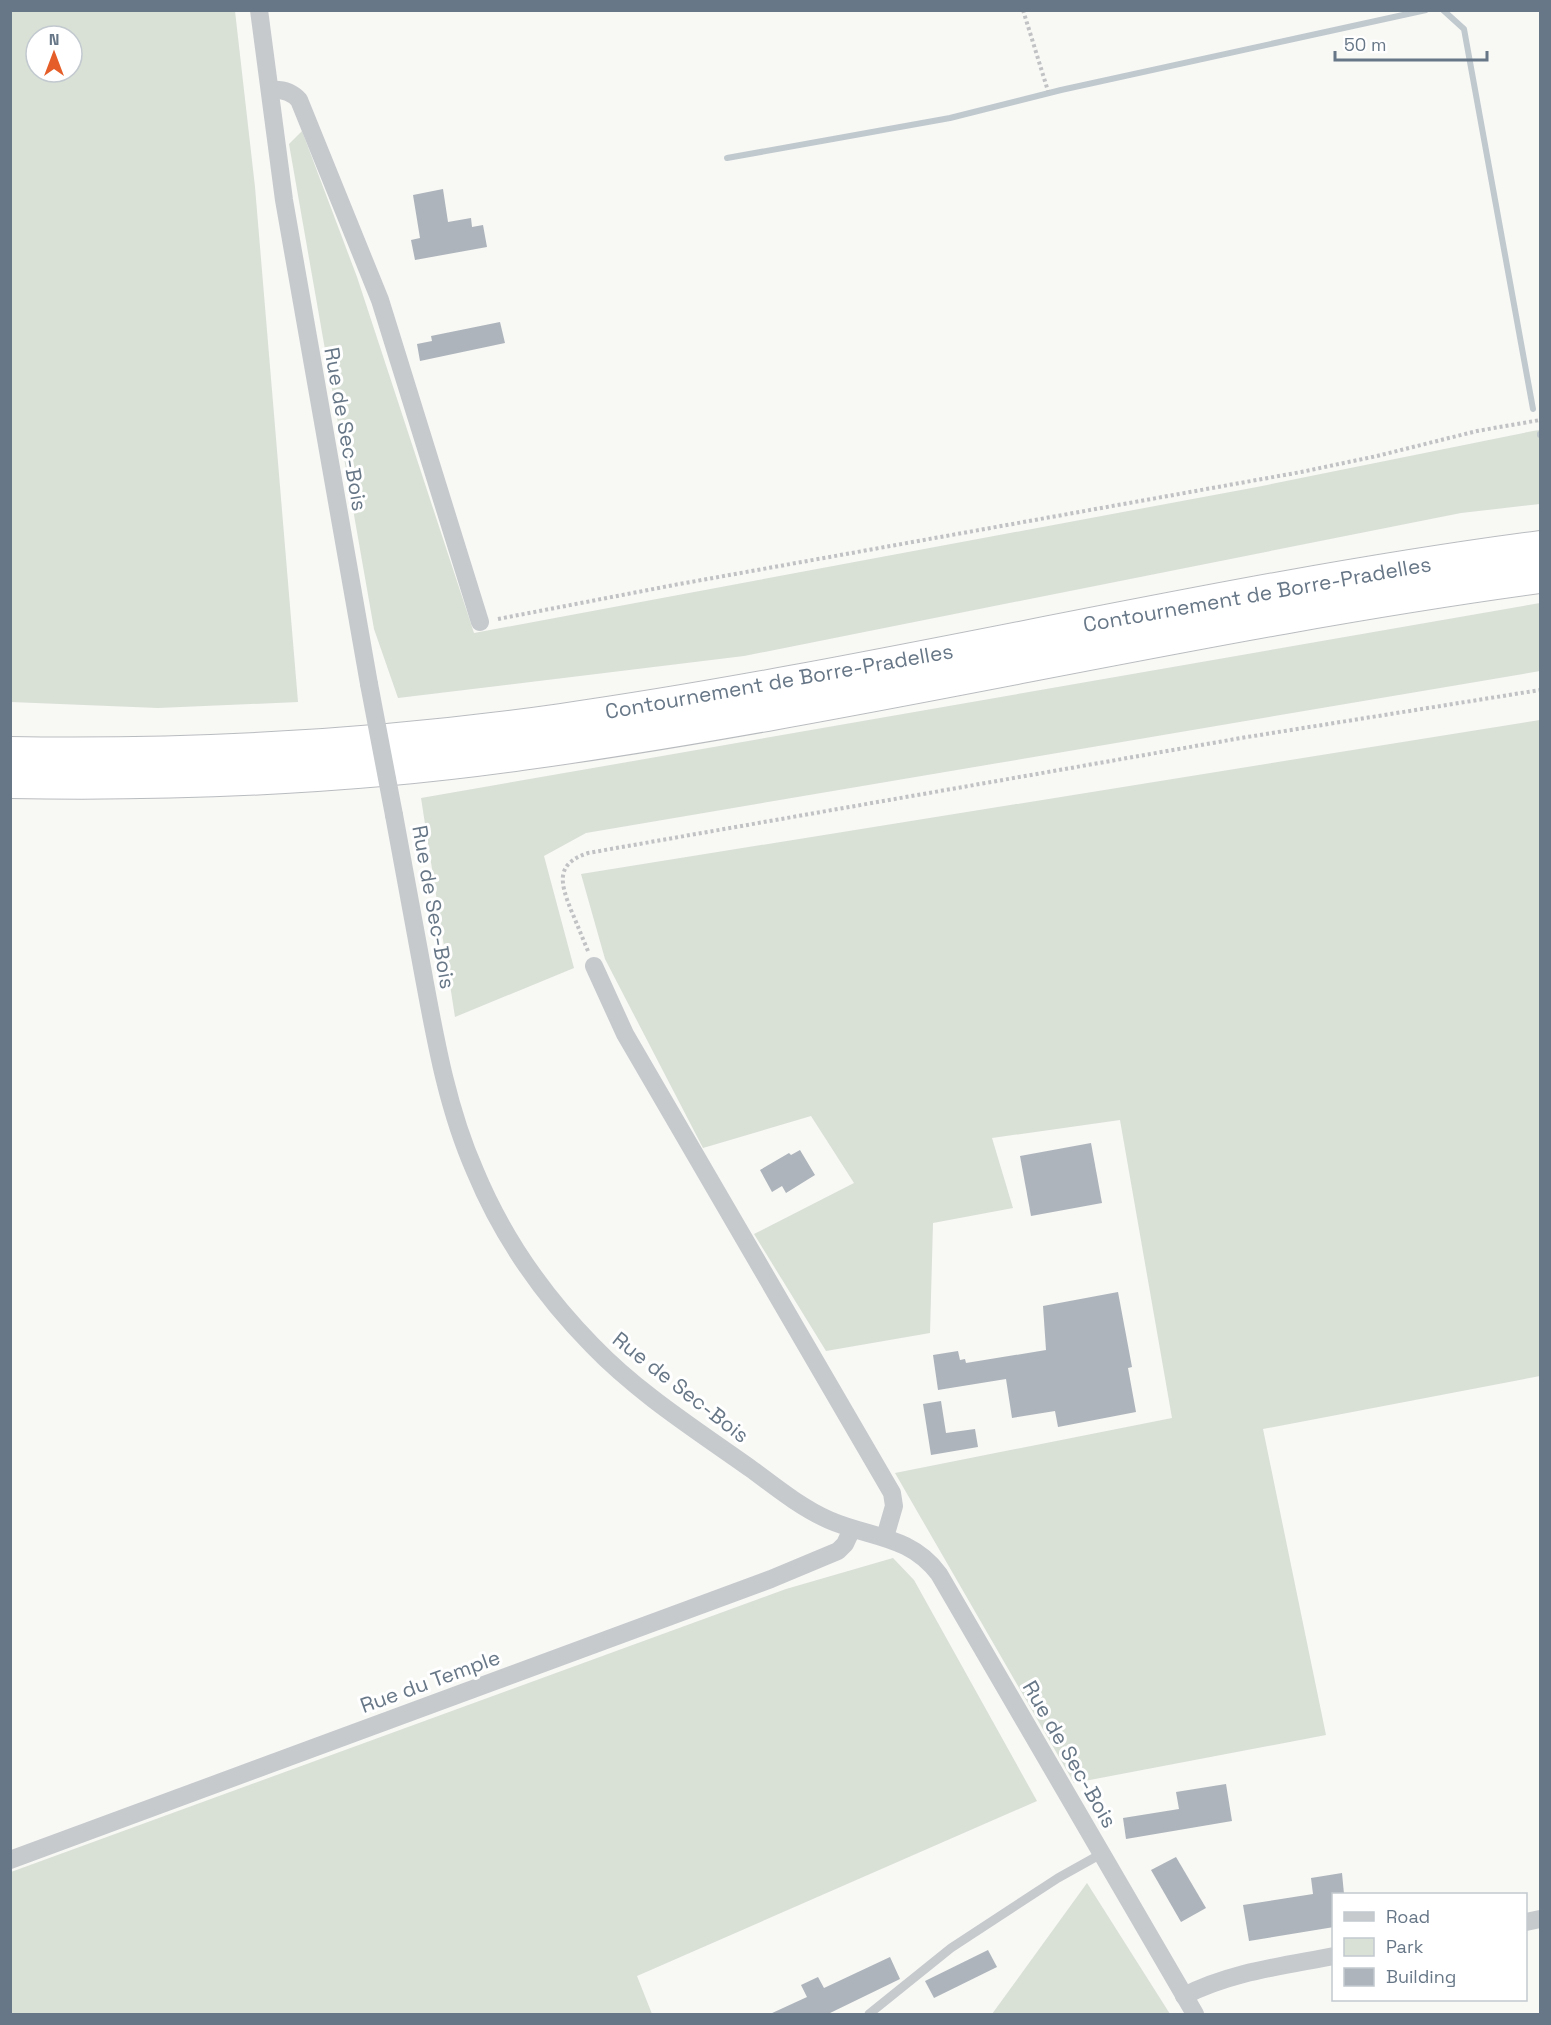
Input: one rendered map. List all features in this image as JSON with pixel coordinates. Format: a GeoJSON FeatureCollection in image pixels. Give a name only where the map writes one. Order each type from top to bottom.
{"type":"FeatureCollection","features":[{"type":"Feature","properties":{"kind":"highway","name":"Contournement de Borre-Pradelles"},"geometry":{"type":"LineString","coordinates":[[10,753],[141,754],[256,750],[373,741],[527,724],[685,700],[1335,578],[1540,547]]}},
{"type":"Feature","properties":{"kind":"highway"},"geometry":{"type":"LineString","coordinates":[[10,782],[140,783],[266,778],[393,769],[520,755],[745,719],[1335,608],[1540,577]]}},
{"type":"Feature","properties":{"kind":"street","name":"Rue de Sec-Bois"},"geometry":{"type":"LineString","coordinates":[[259,10],[284,200],[369,684],[433,1026],[452,1106],[474,1171],[511,1242],[534,1277],[563,1313],[621,1373],[791,1498],[828,1519],[852,1529],[885,1537],[911,1547],[929,1561],[939,1574],[1195,2014]]}},
{"type":"Feature","properties":{"kind":"street"},"geometry":{"type":"LineString","coordinates":[[270,90],[284,90],[295,95],[299,100],[357,238],[391,332],[480,622]]}},
{"type":"Feature","properties":{"kind":"street"},"geometry":{"type":"LineString","coordinates":[[594,966],[630,1043],[892,1493],[894,1506],[885,1537]]}},
{"type":"Feature","properties":{"kind":"street","name":"Rue du Temple"},"geometry":{"type":"LineString","coordinates":[[10,1860],[771,1579],[838,1551],[845,1544],[852,1529]]}},
{"type":"Feature","properties":{"kind":"street"},"geometry":{"type":"LineString","coordinates":[[1184,1996],[1224,1978],[1332,1956]]}},
{"type":"Feature","properties":{"kind":"lane"},"geometry":{"type":"LineString","coordinates":[[869,2014],[936,1958],[1058,1878],[1101,1854]]}},
{"type":"Feature","properties":{"kind":"path"},"geometry":{"type":"LineString","coordinates":[[1023,10],[1048,92]]}},
{"type":"Feature","properties":{"kind":"path"},"geometry":{"type":"LineString","coordinates":[[480,622],[1318,469],[1477,431],[1540,420]]}},
{"type":"Feature","properties":{"kind":"path"},"geometry":{"type":"LineString","coordinates":[[594,966],[563,887],[563,872],[566,866],[588,853],[1241,738],[1540,690]]}},
{"type":"Feature","properties":{"kind":"green space"},"geometry":{"type":"Polygon","coordinates":[[[11,10],[235,11],[255,187],[298,702],[158,708],[11,702],[11,10]]]}},
{"type":"Feature","properties":{"kind":"green space"},"geometry":{"type":"Polygon","coordinates":[[[302,131],[357,277],[474,633],[1257,487],[1540,430],[1540,504],[1461,513],[744,656],[398,698],[374,629],[289,144],[302,131]]]}},
{"type":"Feature","properties":{"kind":"green space"},"geometry":{"type":"Polygon","coordinates":[[[1540,603],[1540,671],[586,833],[544,856],[574,968],[455,1017],[421,798],[1540,603]]]}},
{"type":"Feature","properties":{"kind":"green space"},"geometry":{"type":"Polygon","coordinates":[[[1540,720],[1540,1376],[1263,1429],[1326,1735],[1074,1783],[895,1473],[1172,1418],[1120,1120],[992,1138],[1013,1208],[933,1223],[930,1333],[826,1351],[754,1234],[854,1183],[811,1116],[703,1148],[605,959],[581,874],[1540,720]]]}},
{"type":"Feature","properties":{"kind":"green space"},"geometry":{"type":"Polygon","coordinates":[[[893,1558],[914,1580],[1037,1801],[637,1976],[652,2014],[11,2014],[11,1872],[786,1589],[893,1558]]]}},
{"type":"Feature","properties":{"kind":"green space"},"geometry":{"type":"Polygon","coordinates":[[[1087,1883],[1170,2014],[992,2014],[1087,1883]]]}},
{"type":"Feature","properties":{"kind":"building"},"geometry":{"type":"Polygon","coordinates":[[[443,189],[448,222],[471,218],[472,227],[483,225],[487,247],[415,260],[411,240],[420,238],[413,195],[443,189]]]}},
{"type":"Feature","properties":{"kind":"building"},"geometry":{"type":"Polygon","coordinates":[[[500,322],[505,343],[420,361],[417,344],[432,341],[431,336],[500,322]]]}},
{"type":"Feature","properties":{"kind":"building"},"geometry":{"type":"Polygon","coordinates":[[[1091,1143],[1102,1203],[1031,1216],[1020,1156],[1091,1143]]]}},
{"type":"Feature","properties":{"kind":"building"},"geometry":{"type":"Polygon","coordinates":[[[800,1150],[815,1175],[786,1193],[782,1186],[772,1192],[760,1170],[789,1153],[791,1155],[800,1150]]]}},
{"type":"Feature","properties":{"kind":"building"},"geometry":{"type":"Polygon","coordinates":[[[1118,1292],[1132,1367],[1128,1368],[1136,1412],[1058,1427],[1055,1411],[1012,1418],[1006,1379],[938,1390],[933,1355],[958,1351],[960,1360],[965,1359],[966,1363],[1046,1350],[1043,1306],[1118,1292]]]}},
{"type":"Feature","properties":{"kind":"building"},"geometry":{"type":"Polygon","coordinates":[[[941,1401],[946,1433],[975,1429],[978,1447],[931,1455],[923,1404],[941,1401]]]}},
{"type":"Feature","properties":{"kind":"building"},"geometry":{"type":"Polygon","coordinates":[[[1226,1784],[1232,1821],[1126,1839],[1123,1818],[1179,1809],[1176,1792],[1226,1784]]]}},
{"type":"Feature","properties":{"kind":"building"},"geometry":{"type":"Polygon","coordinates":[[[1176,1857],[1206,1908],[1181,1922],[1151,1870],[1176,1857]]]}},
{"type":"Feature","properties":{"kind":"building"},"geometry":{"type":"Polygon","coordinates":[[[1342,1873],[1344,1893],[1332,1893],[1332,1927],[1249,1941],[1243,1905],[1313,1894],[1311,1878],[1342,1873]]]}},
{"type":"Feature","properties":{"kind":"building"},"geometry":{"type":"Polygon","coordinates":[[[988,1950],[997,1967],[934,1998],[925,1981],[988,1950]]]}},
{"type":"Feature","properties":{"kind":"building"},"geometry":{"type":"Polygon","coordinates":[[[890,1957],[900,1979],[828,2014],[770,2014],[807,1997],[801,1985],[818,1977],[824,1988],[890,1957]]]}},
{"type":"Feature","properties":{"kind":"waterway"},"geometry":{"type":"LineString","coordinates":[[727,158],[950,118],[1061,90],[1426,10]]}},
{"type":"Feature","properties":{"kind":"waterway"},"geometry":{"type":"LineString","coordinates":[[1443,10],[1464,29],[1533,409]]}}]}
